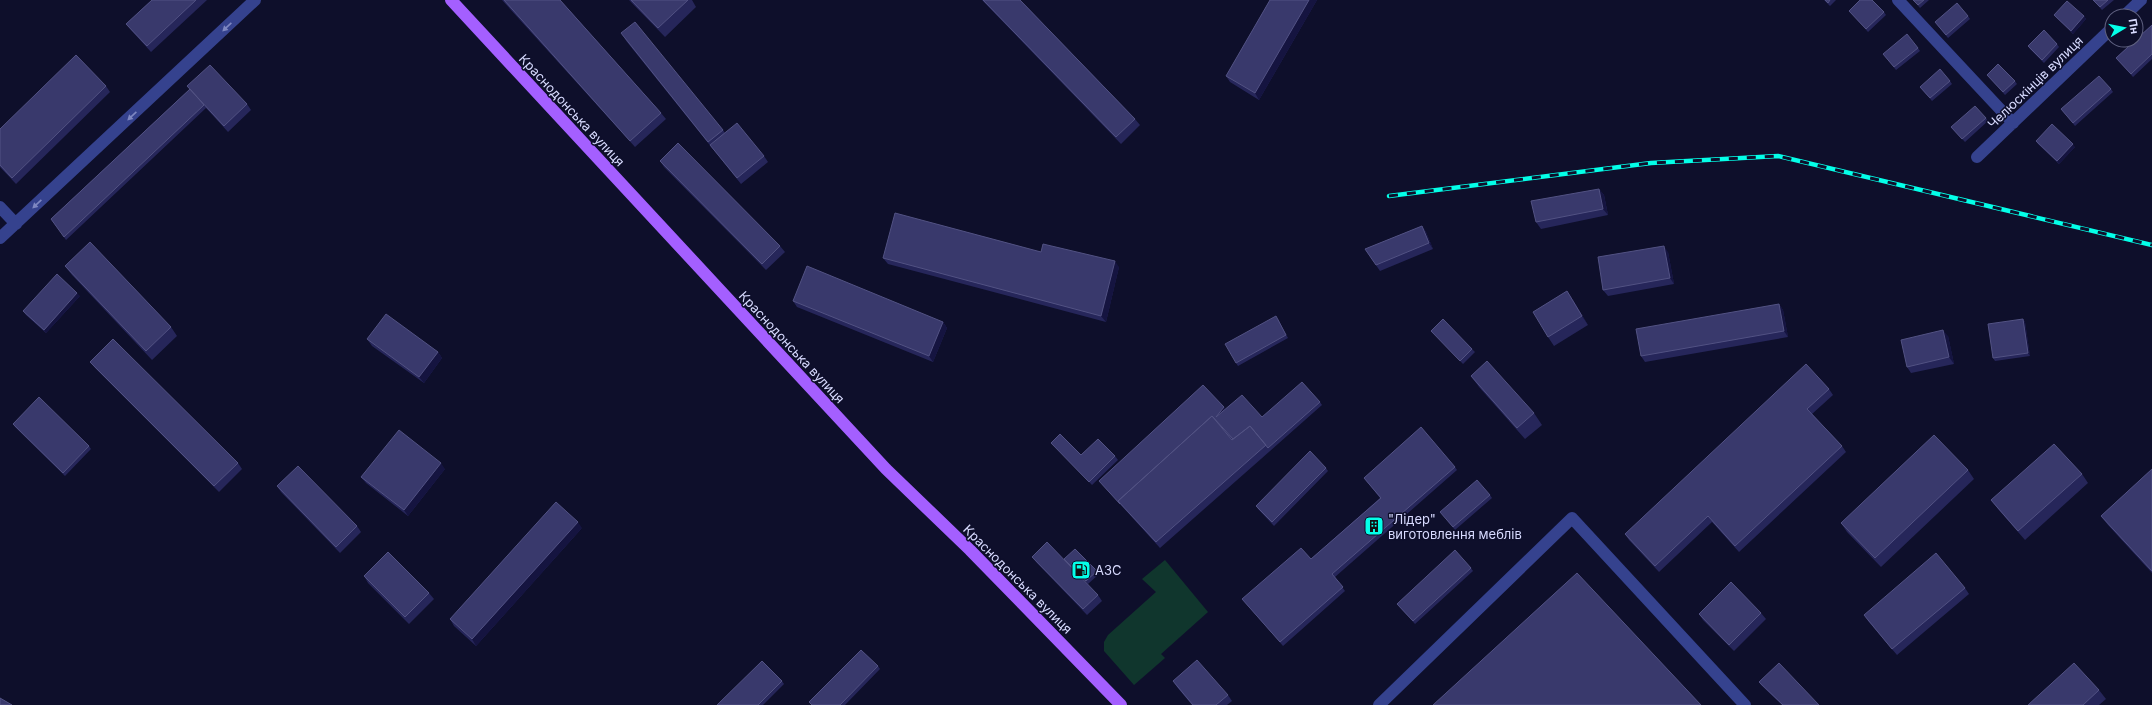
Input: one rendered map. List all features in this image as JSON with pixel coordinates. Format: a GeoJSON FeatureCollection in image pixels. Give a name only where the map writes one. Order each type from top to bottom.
{"type":"FeatureCollection","features":[{"type":"Feature","properties":{"kind":"main road","name":"Краснодонська вулиця"},"geometry":{"type":"LineString","coordinates":[[451,0],[886,469],[970,550],[1121,705]]}},
{"type":"Feature","properties":{"kind":"street"},"geometry":{"type":"LineString","coordinates":[[0,238],[255,0]]}},
{"type":"Feature","properties":{"kind":"street"},"geometry":{"type":"LineString","coordinates":[[1898,0],[2013,123]]}},
{"type":"Feature","properties":{"kind":"street"},"geometry":{"type":"LineString","coordinates":[[2132,8],[2141,0]]}},
{"type":"Feature","properties":{"kind":"street","name":"Челюскінців вулиця"},"geometry":{"type":"LineString","coordinates":[[1977,157],[2104,36]]}},
{"type":"Feature","properties":{"kind":"street"},"geometry":{"type":"LineString","coordinates":[[0,207],[16,224]]}},
{"type":"Feature","properties":{"kind":"street"},"geometry":{"type":"LineString","coordinates":[[1379,705],[1572,518],[1745,705]]}},
{"type":"Feature","properties":{"kind":"green space"},"geometry":{"type":"Polygon","coordinates":[[[1165,560],[1208,612],[1161,654],[1165,658],[1134,685],[1104,651],[1104,642],[1108,635],[1156,592],[1142,579],[1165,560]]]}},
{"type":"Feature","properties":{"kind":"building"},"geometry":{"type":"Polygon","coordinates":[[[152,0],[196,0],[147,46],[126,24],[152,0]]]}},
{"type":"Feature","properties":{"kind":"building"},"geometry":{"type":"Polygon","coordinates":[[[504,0],[560,0],[661,113],[630,141],[504,0]]]}},
{"type":"Feature","properties":{"kind":"building"},"geometry":{"type":"Polygon","coordinates":[[[631,0],[688,0],[658,28],[631,0]]]}},
{"type":"Feature","properties":{"kind":"building"},"geometry":{"type":"Polygon","coordinates":[[[983,0],[1020,0],[1135,119],[1116,137],[983,0]]]}},
{"type":"Feature","properties":{"kind":"building"},"geometry":{"type":"Polygon","coordinates":[[[1270,0],[1309,0],[1255,93],[1226,76],[1270,0]]]}},
{"type":"Feature","properties":{"kind":"building"},"geometry":{"type":"Polygon","coordinates":[[[1860,0],[1872,0],[1884,12],[1866,29],[1849,11],[1860,0]]]}},
{"type":"Feature","properties":{"kind":"building"},"geometry":{"type":"Polygon","coordinates":[[[1913,0],[1924,0],[1918,5],[1913,0]]]}},
{"type":"Feature","properties":{"kind":"building"},"geometry":{"type":"Polygon","coordinates":[[[2093,0],[2108,0],[2100,7],[2093,0]]]}},
{"type":"Feature","properties":{"kind":"building"},"geometry":{"type":"Polygon","coordinates":[[[2067,1],[2084,16],[2071,31],[2054,15],[2067,1]]]}},
{"type":"Feature","properties":{"kind":"building"},"geometry":{"type":"Polygon","coordinates":[[[1957,3],[1968,16],[1946,35],[1935,22],[1957,3]]]}},
{"type":"Feature","properties":{"kind":"building"},"geometry":{"type":"Polygon","coordinates":[[[635,22],[723,130],[708,142],[621,33],[635,22]]]}},
{"type":"Feature","properties":{"kind":"building"},"geometry":{"type":"Polygon","coordinates":[[[2152,25],[2152,54],[2131,74],[2116,58],[2127,48],[2144,48],[2144,32],[2152,25]]]}},
{"type":"Feature","properties":{"kind":"building"},"geometry":{"type":"Polygon","coordinates":[[[2044,30],[2057,44],[2042,60],[2028,46],[2044,30]]]}},
{"type":"Feature","properties":{"kind":"building"},"geometry":{"type":"Polygon","coordinates":[[[1907,34],[1918,48],[1894,67],[1883,54],[1907,34]]]}},
{"type":"Feature","properties":{"kind":"building"},"geometry":{"type":"Polygon","coordinates":[[[76,55],[106,86],[12,178],[0,165],[0,129],[76,55]]]}},
{"type":"Feature","properties":{"kind":"building"},"geometry":{"type":"Polygon","coordinates":[[[1998,64],[2015,81],[2003,92],[1987,75],[1998,64]]]}},
{"type":"Feature","properties":{"kind":"building"},"geometry":{"type":"Polygon","coordinates":[[[210,65],[247,104],[224,126],[187,86],[210,65]]]}},
{"type":"Feature","properties":{"kind":"building"},"geometry":{"type":"Polygon","coordinates":[[[1940,69],[1950,81],[1930,98],[1920,87],[1940,69]]]}},
{"type":"Feature","properties":{"kind":"building"},"geometry":{"type":"Polygon","coordinates":[[[2099,76],[2111,89],[2073,123],[2061,109],[2099,76]]]}},
{"type":"Feature","properties":{"kind":"building"},"geometry":{"type":"Polygon","coordinates":[[[190,89],[204,105],[64,237],[51,219],[190,89]]]}},
{"type":"Feature","properties":{"kind":"building"},"geometry":{"type":"Polygon","coordinates":[[[1975,106],[1986,118],[1962,139],[1951,127],[1975,106]]]}},
{"type":"Feature","properties":{"kind":"building"},"geometry":{"type":"Polygon","coordinates":[[[737,123],[764,156],[737,178],[710,145],[737,123]]]}},
{"type":"Feature","properties":{"kind":"building"},"geometry":{"type":"Polygon","coordinates":[[[2052,124],[2073,144],[2057,161],[2036,141],[2052,124]]]}},
{"type":"Feature","properties":{"kind":"building"},"geometry":{"type":"Polygon","coordinates":[[[678,143],[780,246],[762,264],[660,161],[678,143]]]}},
{"type":"Feature","properties":{"kind":"building"},"geometry":{"type":"Polygon","coordinates":[[[1599,189],[1603,209],[1536,222],[1531,201],[1599,189]]]}},
{"type":"Feature","properties":{"kind":"building"},"geometry":{"type":"Polygon","coordinates":[[[895,213],[1041,252],[1043,244],[1115,261],[1101,316],[883,258],[895,213]]]}},
{"type":"Feature","properties":{"kind":"building"},"geometry":{"type":"Polygon","coordinates":[[[1422,226],[1429,243],[1376,265],[1365,249],[1422,226]]]}},
{"type":"Feature","properties":{"kind":"building"},"geometry":{"type":"Polygon","coordinates":[[[90,242],[171,327],[146,351],[65,266],[90,242]]]}},
{"type":"Feature","properties":{"kind":"building"},"geometry":{"type":"Polygon","coordinates":[[[1664,246],[1670,278],[1603,290],[1598,257],[1664,246]]]}},
{"type":"Feature","properties":{"kind":"building"},"geometry":{"type":"Polygon","coordinates":[[[807,266],[943,322],[929,356],[793,301],[807,266]]]}},
{"type":"Feature","properties":{"kind":"building"},"geometry":{"type":"Polygon","coordinates":[[[57,274],[77,293],[44,330],[23,311],[57,274]]]}},
{"type":"Feature","properties":{"kind":"building"},"geometry":{"type":"Polygon","coordinates":[[[1567,291],[1582,316],[1548,337],[1533,312],[1567,291]]]}},
{"type":"Feature","properties":{"kind":"building"},"geometry":{"type":"Polygon","coordinates":[[[1779,304],[1784,331],[1641,356],[1636,329],[1779,304]]]}},
{"type":"Feature","properties":{"kind":"building"},"geometry":{"type":"Polygon","coordinates":[[[386,314],[438,352],[419,377],[367,339],[386,314]]]}},
{"type":"Feature","properties":{"kind":"building"},"geometry":{"type":"Polygon","coordinates":[[[1276,316],[1286,335],[1236,363],[1225,344],[1276,316]]]}},
{"type":"Feature","properties":{"kind":"building"},"geometry":{"type":"Polygon","coordinates":[[[1443,319],[1472,349],[1460,361],[1431,331],[1443,319]]]}},
{"type":"Feature","properties":{"kind":"building"},"geometry":{"type":"Polygon","coordinates":[[[2023,319],[2028,353],[1993,358],[1988,324],[2023,319]]]}},
{"type":"Feature","properties":{"kind":"building"},"geometry":{"type":"Polygon","coordinates":[[[1943,330],[1949,357],[1907,367],[1901,340],[1943,330]]]}},
{"type":"Feature","properties":{"kind":"building"},"geometry":{"type":"Polygon","coordinates":[[[113,339],[238,463],[214,486],[90,362],[113,339]]]}},
{"type":"Feature","properties":{"kind":"building"},"geometry":{"type":"Polygon","coordinates":[[[1487,361],[1534,413],[1517,428],[1471,376],[1487,361]]]}},
{"type":"Feature","properties":{"kind":"building"},"geometry":{"type":"Polygon","coordinates":[[[1806,364],[1829,389],[1807,409],[1842,446],[1735,546],[1708,516],[1655,566],[1625,534],[1806,364]]]}},
{"type":"Feature","properties":{"kind":"building"},"geometry":{"type":"Polygon","coordinates":[[[1302,382],[1320,402],[1268,448],[1250,426],[1233,439],[1212,416],[1118,501],[1120,504],[1099,481],[1203,385],[1224,407],[1216,417],[1242,395],[1262,417],[1302,382]]]}},
{"type":"Feature","properties":{"kind":"building"},"geometry":{"type":"Polygon","coordinates":[[[39,397],[89,446],[63,473],[13,424],[39,397]]]}},
{"type":"Feature","properties":{"kind":"building"},"geometry":{"type":"Polygon","coordinates":[[[1212,416],[1232,440],[1250,426],[1266,445],[1156,542],[1118,501],[1212,416]]]}},
{"type":"Feature","properties":{"kind":"building","name":"\"Лідер\" виготовлення меблів"},"geometry":{"type":"Polygon","coordinates":[[[1421,427],[1455,467],[1332,574],[1343,587],[1280,642],[1242,599],[1301,548],[1311,559],[1381,498],[1364,478],[1421,427]]]}},
{"type":"Feature","properties":{"kind":"building"},"geometry":{"type":"Polygon","coordinates":[[[399,430],[441,463],[404,510],[361,477],[399,430]]]}},
{"type":"Feature","properties":{"kind":"building"},"geometry":{"type":"Polygon","coordinates":[[[1060,434],[1081,455],[1098,439],[1115,456],[1089,482],[1051,443],[1060,434]]]}},
{"type":"Feature","properties":{"kind":"building"},"geometry":{"type":"Polygon","coordinates":[[[1934,435],[1968,470],[1875,558],[1841,523],[1934,435]]]}},
{"type":"Feature","properties":{"kind":"building"},"geometry":{"type":"Polygon","coordinates":[[[2054,444],[2082,474],[2018,531],[1991,500],[2054,444]]]}},
{"type":"Feature","properties":{"kind":"building"},"geometry":{"type":"Polygon","coordinates":[[[1310,451],[1326,468],[1272,522],[1256,506],[1310,451]]]}},
{"type":"Feature","properties":{"kind":"building"},"geometry":{"type":"Polygon","coordinates":[[[298,466],[357,526],[336,547],[277,486],[298,466]]]}},
{"type":"Feature","properties":{"kind":"building"},"geometry":{"type":"Polygon","coordinates":[[[2152,469],[2152,571],[2101,516],[2152,469]]]}},
{"type":"Feature","properties":{"kind":"building"},"geometry":{"type":"Polygon","coordinates":[[[1477,480],[1490,495],[1453,527],[1440,512],[1477,480]]]}},
{"type":"Feature","properties":{"kind":"building"},"geometry":{"type":"Polygon","coordinates":[[[556,502],[578,522],[472,639],[450,619],[556,502]]]}},
{"type":"Feature","properties":{"kind":"building"},"geometry":{"type":"Polygon","coordinates":[[[1047,542],[1098,595],[1083,609],[1032,557],[1047,542]]]}},
{"type":"Feature","properties":{"kind":"building"},"geometry":{"type":"Polygon","coordinates":[[[1075,549],[1097,571],[1086,581],[1064,559],[1075,549]]]}},
{"type":"Feature","properties":{"kind":"building"},"geometry":{"type":"Polygon","coordinates":[[[1455,550],[1471,568],[1413,621],[1397,604],[1455,550]]]}},
{"type":"Feature","properties":{"kind":"building"},"geometry":{"type":"Polygon","coordinates":[[[388,552],[429,593],[405,617],[364,576],[388,552]]]}},
{"type":"Feature","properties":{"kind":"building"},"geometry":{"type":"Polygon","coordinates":[[[1936,553],[1965,588],[1892,649],[1864,615],[1936,553]]]}},
{"type":"Feature","properties":{"kind":"building"},"geometry":{"type":"Polygon","coordinates":[[[1577,573],[1701,705],[1433,705],[1577,573]]]}},
{"type":"Feature","properties":{"kind":"building"},"geometry":{"type":"Polygon","coordinates":[[[1731,582],[1761,613],[1729,645],[1699,614],[1731,582]]]}},
{"type":"Feature","properties":{"kind":"building"},"geometry":{"type":"Polygon","coordinates":[[[861,650],[878,666],[840,705],[812,705],[809,702],[861,650]]]}},
{"type":"Feature","properties":{"kind":"building"},"geometry":{"type":"Polygon","coordinates":[[[1197,660],[1228,695],[1216,705],[1193,705],[1173,681],[1197,660]]]}},
{"type":"Feature","properties":{"kind":"building"},"geometry":{"type":"Polygon","coordinates":[[[762,661],[782,681],[758,705],[717,705],[762,661]]]}},
{"type":"Feature","properties":{"kind":"building"},"geometry":{"type":"Polygon","coordinates":[[[1779,663],[1819,705],[1783,705],[1759,682],[1779,663]]]}},
{"type":"Feature","properties":{"kind":"building"},"geometry":{"type":"Polygon","coordinates":[[[2074,663],[2099,690],[2083,705],[2028,705],[2074,663]]]}},
{"type":"Feature","properties":{"kind":"building"},"geometry":{"type":"Polygon","coordinates":[[[0,698],[12,705],[0,705],[0,698]]]}},
{"type":"Feature","properties":{"kind":"railway"},"geometry":{"type":"LineString","coordinates":[[1389,196],[1651,163],[1778,156],[2152,245]]}},
{"type":"Feature","properties":{"kind":"place","name":"\"Лідер\" виготовлення меблів"},"geometry":{"type":"Point","coordinates":[1374,526]}},
{"type":"Feature","properties":{"kind":"place","name":"АЗС"},"geometry":{"type":"Point","coordinates":[1081,570]}}]}
